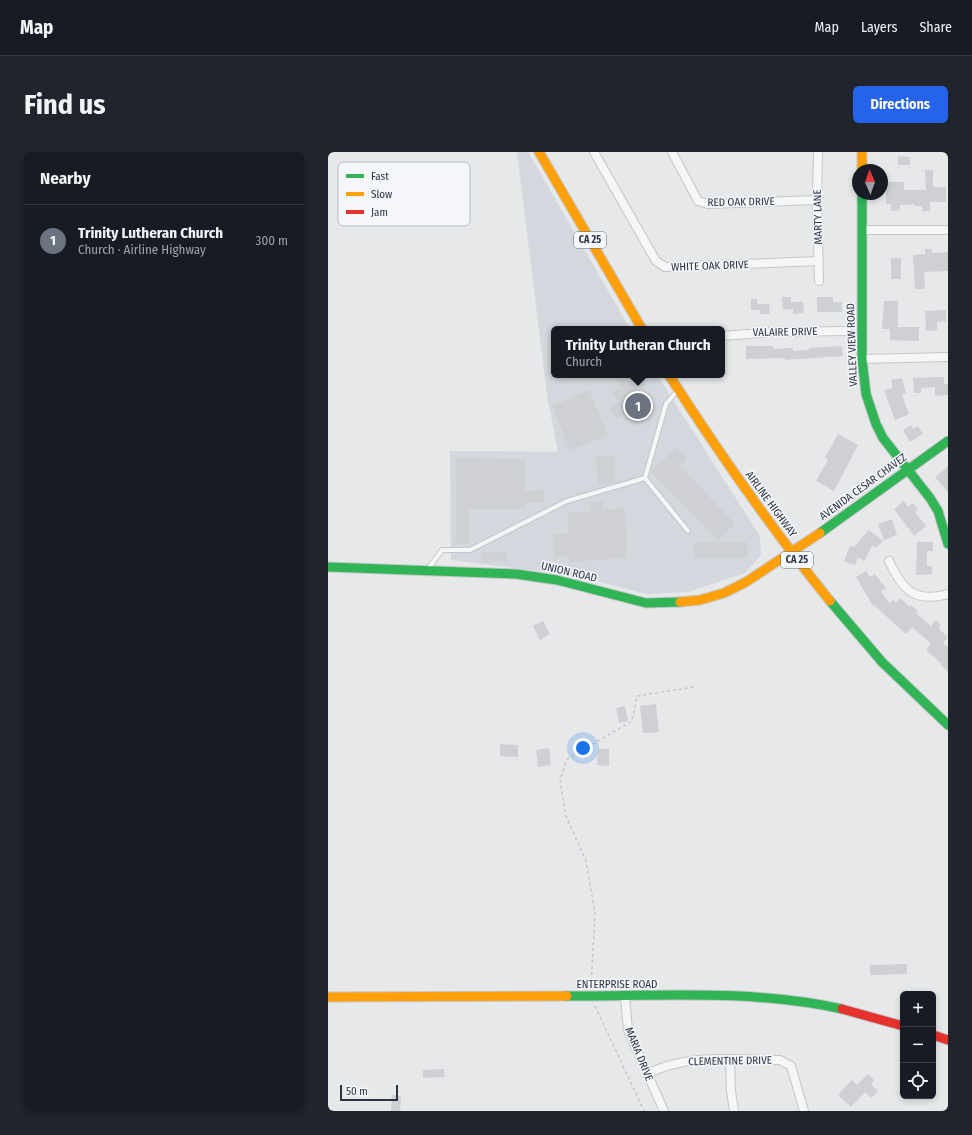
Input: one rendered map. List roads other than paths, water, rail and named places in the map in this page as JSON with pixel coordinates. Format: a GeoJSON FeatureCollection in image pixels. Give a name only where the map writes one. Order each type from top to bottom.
{"type":"FeatureCollection","features":[{"type":"Feature","properties":{"kind":"street","name":"CA 25"},"geometry":{"type":"LineString","coordinates":[[539,152],[640,326]]}},
{"type":"Feature","properties":{"kind":"street","name":"WHITE OAK DRIVE"},"geometry":{"type":"LineString","coordinates":[[594,152],[656,261],[665,267],[819,261]]}},
{"type":"Feature","properties":{"kind":"street","name":"RED OAK DRIVE"},"geometry":{"type":"LineString","coordinates":[[672,152],[698,201],[708,204],[817,200]]}},
{"type":"Feature","properties":{"kind":"street","name":"MARTY LANE"},"geometry":{"type":"LineString","coordinates":[[818,152],[817,200],[819,281]]}},
{"type":"Feature","properties":{"kind":"street"},"geometry":{"type":"LineString","coordinates":[[862,152],[862,164]]}},
{"type":"Feature","properties":{"kind":"street","name":"VALLEY VIEW ROAD"},"geometry":{"type":"LineString","coordinates":[[862,200],[862,359],[866,394],[876,424],[883,438],[938,511],[948,544]]}},
{"type":"Feature","properties":{"kind":"street"},"geometry":{"type":"LineString","coordinates":[[862,230],[948,230]]}},
{"type":"Feature","properties":{"kind":"street","name":"VALAIRE DRIVE"},"geometry":{"type":"LineString","coordinates":[[725,336],[773,332],[848,331]]}},
{"type":"Feature","properties":{"kind":"street"},"geometry":{"type":"LineString","coordinates":[[862,359],[948,357]]}},
{"type":"Feature","properties":{"kind":"street","name":"AIRLINE HIGHWAY"},"geometry":{"type":"LineString","coordinates":[[671,378],[724,460],[791,552],[855,632],[882,662],[948,725]]}},
{"type":"Feature","properties":{"kind":"street","name":"AVENIDA CESAR CHAVEZ"},"geometry":{"type":"LineString","coordinates":[[791,552],[948,441]]}},
{"type":"Feature","properties":{"kind":"street","name":"UNION ROAD"},"geometry":{"type":"LineString","coordinates":[[328,567],[504,573],[540,577],[632,600],[666,604],[700,600],[724,593],[746,582],[791,552]]}},
{"type":"Feature","properties":{"kind":"street"},"geometry":{"type":"LineString","coordinates":[[889,562],[900,581],[913,594],[928,598],[948,594]]}},
{"type":"Feature","properties":{"kind":"street","name":"MARIA DRIVE"},"geometry":{"type":"LineString","coordinates":[[625,996],[628,1030],[664,1111]]}},
{"type":"Feature","properties":{"kind":"street","name":"ENTERPRISE ROAD"},"geometry":{"type":"LineString","coordinates":[[328,997],[703,996],[788,1000],[858,1013],[900,1025]]}},
{"type":"Feature","properties":{"kind":"street"},"geometry":{"type":"LineString","coordinates":[[936,1036],[948,1040]]}},
{"type":"Feature","properties":{"kind":"street","name":"CLEMENTINE DRIVE"},"geometry":{"type":"LineString","coordinates":[[647,1074],[676,1062],[700,1060],[780,1060],[791,1066],[804,1111]]}},
{"type":"Feature","properties":{"kind":"street"},"geometry":{"type":"LineString","coordinates":[[730,1060],[731,1091],[734,1111]]}},
{"type":"Feature","properties":{"kind":"lane"},"geometry":{"type":"LineString","coordinates":[[645,478],[666,404],[678,389]]}},
{"type":"Feature","properties":{"kind":"lane"},"geometry":{"type":"LineString","coordinates":[[645,478],[688,531]]}},
{"type":"Feature","properties":{"kind":"lane"},"geometry":{"type":"LineString","coordinates":[[427,571],[442,550],[470,550],[566,501],[645,478]]}},
{"type":"Feature","properties":{"kind":"place","name":"Trinity Lutheran Church"},"geometry":{"type":"Point","coordinates":[638,406]}}]}
